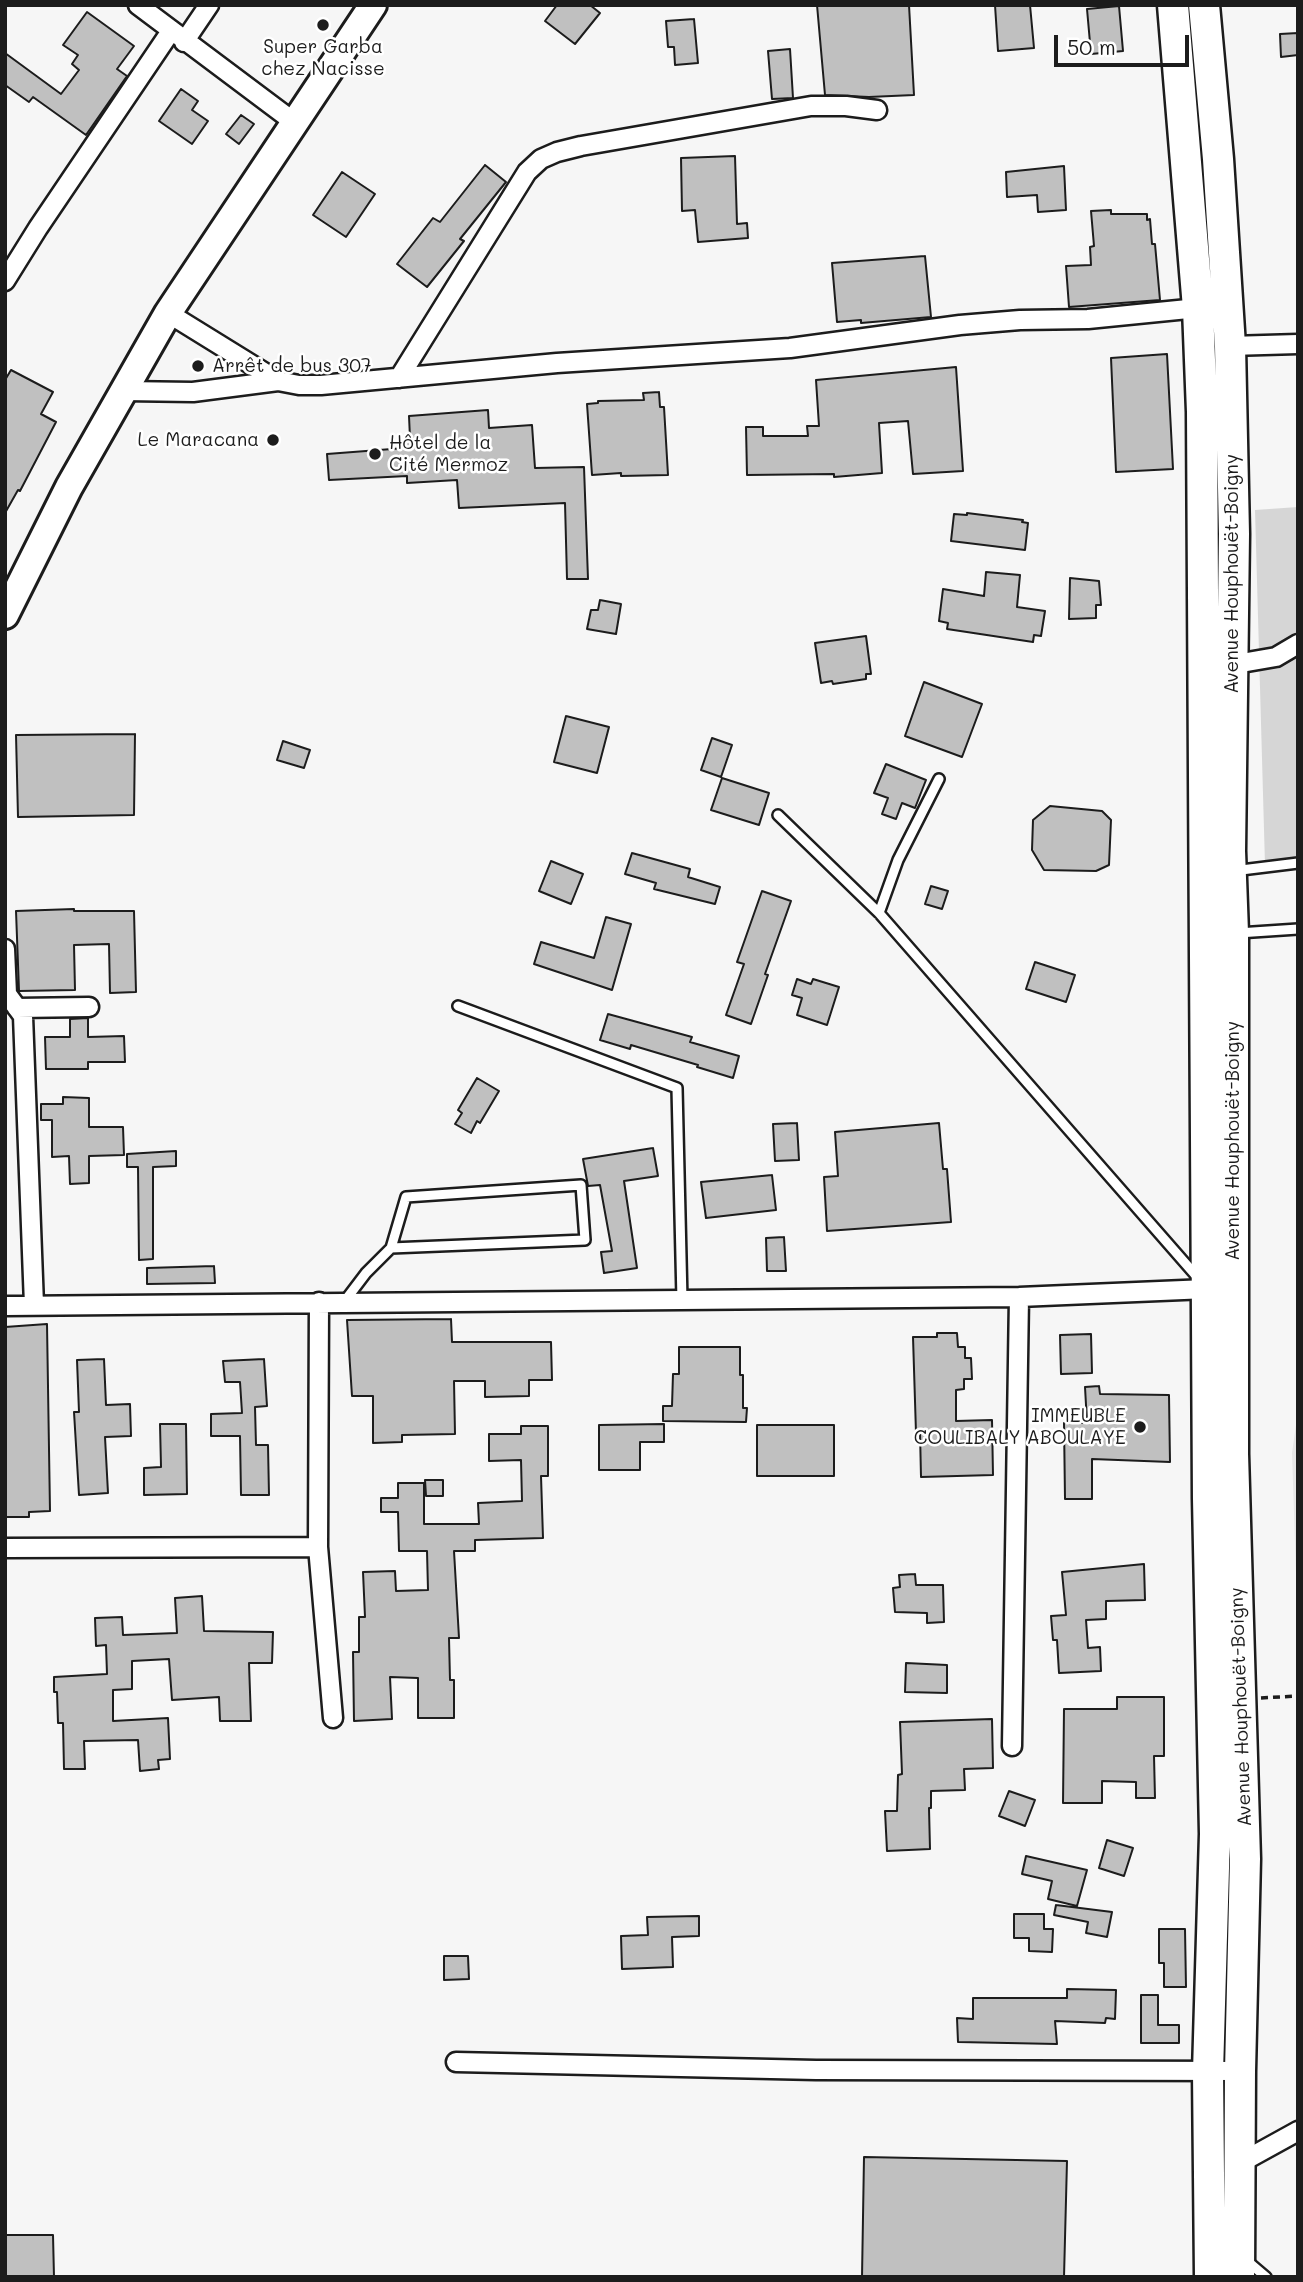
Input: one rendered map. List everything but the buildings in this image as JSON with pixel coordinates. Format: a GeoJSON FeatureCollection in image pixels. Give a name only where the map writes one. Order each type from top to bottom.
{"type":"FeatureCollection","features":[{"type":"Feature","properties":{"kind":"highway","name":"Avenue Houphouët-Boigny"},"geometry":{"type":"LineString","coordinates":[[1173,5],[1198,308],[1202,412],[1208,1499],[1215,1834],[1209,2072],[1210,2277]]}},
{"type":"Feature","properties":{"kind":"highway","name":"Avenue Houphouët-Boigny"},"geometry":{"type":"LineString","coordinates":[[1205,6],[1230,346],[1234,534],[1231,871],[1233,1454],[1245,1859],[1239,2266]]}},
{"type":"Feature","properties":{"kind":"main road"},"geometry":{"type":"LineString","coordinates":[[5,615],[69,487],[169,313],[373,5]]}},
{"type":"Feature","properties":{"kind":"street"},"geometry":{"type":"LineString","coordinates":[[138,5],[294,122]]}},
{"type":"Feature","properties":{"kind":"street"},"geometry":{"type":"LineString","coordinates":[[5,281],[38,228],[177,36],[209,5]]}},
{"type":"Feature","properties":{"kind":"street"},"geometry":{"type":"LineString","coordinates":[[399,378],[527,172],[541,159],[581,146],[811,106],[877,110]]}},
{"type":"Feature","properties":{"kind":"street"},"geometry":{"type":"LineString","coordinates":[[124,391],[193,392],[278,381],[321,385],[557,363],[790,348],[960,325],[1020,320],[1088,320],[1198,308]]}},
{"type":"Feature","properties":{"kind":"street"},"geometry":{"type":"LineString","coordinates":[[169,313],[278,381]]}},
{"type":"Feature","properties":{"kind":"street"},"geometry":{"type":"LineString","coordinates":[[1230,346],[1298,344]]}},
{"type":"Feature","properties":{"kind":"street"},"geometry":{"type":"LineString","coordinates":[[1203,667],[1233,666],[1276,657],[1298,644]]}},
{"type":"Feature","properties":{"kind":"street"},"geometry":{"type":"LineString","coordinates":[[5,949],[7,994],[23,1016],[34,1305]]}},
{"type":"Feature","properties":{"kind":"street"},"geometry":{"type":"LineString","coordinates":[[17,1008],[89,1007]]}},
{"type":"Feature","properties":{"kind":"street"},"geometry":{"type":"LineString","coordinates":[[5,1306],[1019,1297],[1207,1289]]}},
{"type":"Feature","properties":{"kind":"street"},"geometry":{"type":"LineString","coordinates":[[1012,1746],[1019,1297]]}},
{"type":"Feature","properties":{"kind":"street"},"geometry":{"type":"LineString","coordinates":[[319,1302],[318,1547],[333,1718]]}},
{"type":"Feature","properties":{"kind":"street"},"geometry":{"type":"LineString","coordinates":[[5,1548],[318,1547]]}},
{"type":"Feature","properties":{"kind":"street"},"geometry":{"type":"LineString","coordinates":[[456,2062],[816,2070],[1240,2071]]}},
{"type":"Feature","properties":{"kind":"street"},"geometry":{"type":"LineString","coordinates":[[1240,2163],[1298,2130]]}},
{"type":"Feature","properties":{"kind":"lane"},"geometry":{"type":"LineString","coordinates":[[879,913],[898,860],[939,779]]}},
{"type":"Feature","properties":{"kind":"lane"},"geometry":{"type":"LineString","coordinates":[[778,815],[879,913],[1207,1289]]}},
{"type":"Feature","properties":{"kind":"lane"},"geometry":{"type":"LineString","coordinates":[[1231,871],[1298,863]]}},
{"type":"Feature","properties":{"kind":"lane"},"geometry":{"type":"LineString","coordinates":[[1233,933],[1298,929]]}},
{"type":"Feature","properties":{"kind":"lane"},"geometry":{"type":"LineString","coordinates":[[458,1006],[677,1088],[682,1300]]}},
{"type":"Feature","properties":{"kind":"lane"},"geometry":{"type":"LineString","coordinates":[[344,1302],[366,1273],[391,1248],[405,1197],[581,1185],[585,1240],[391,1248]]}},
{"type":"Feature","properties":{"kind":"lane"},"geometry":{"type":"LineString","coordinates":[[1239,2266],[1266,2277]]}},
{"type":"Feature","properties":{"kind":"path"},"geometry":{"type":"LineString","coordinates":[[1242,1698],[1298,1696]]}},
{"type":"Feature","properties":{"kind":"shaded area"},"geometry":{"type":"Polygon","coordinates":[[[1298,507],[1298,859],[1265,865],[1255,510],[1298,507]]]}},
{"type":"Feature","properties":{"kind":"shaded area"},"geometry":{"type":"Polygon","coordinates":[[[1298,1411],[1298,1634],[1292,1453],[1298,1411]]]}},
{"type":"Feature","properties":{"kind":"place","name":"Super Garba chez Nacisse"},"geometry":{"type":"Point","coordinates":[323,25]}},
{"type":"Feature","properties":{"kind":"place","name":"Arrêt de bus 307"},"geometry":{"type":"Point","coordinates":[198,366]}},
{"type":"Feature","properties":{"kind":"place","name":"Le Maracana"},"geometry":{"type":"Point","coordinates":[273,440]}},
{"type":"Feature","properties":{"kind":"place","name":"Hôtel de la Cité Mermoz"},"geometry":{"type":"Point","coordinates":[375,454]}},
{"type":"Feature","properties":{"kind":"place","name":"IMMEUBLE COULIBALY ABOULAYE"},"geometry":{"type":"Point","coordinates":[1140,1427]}}]}
